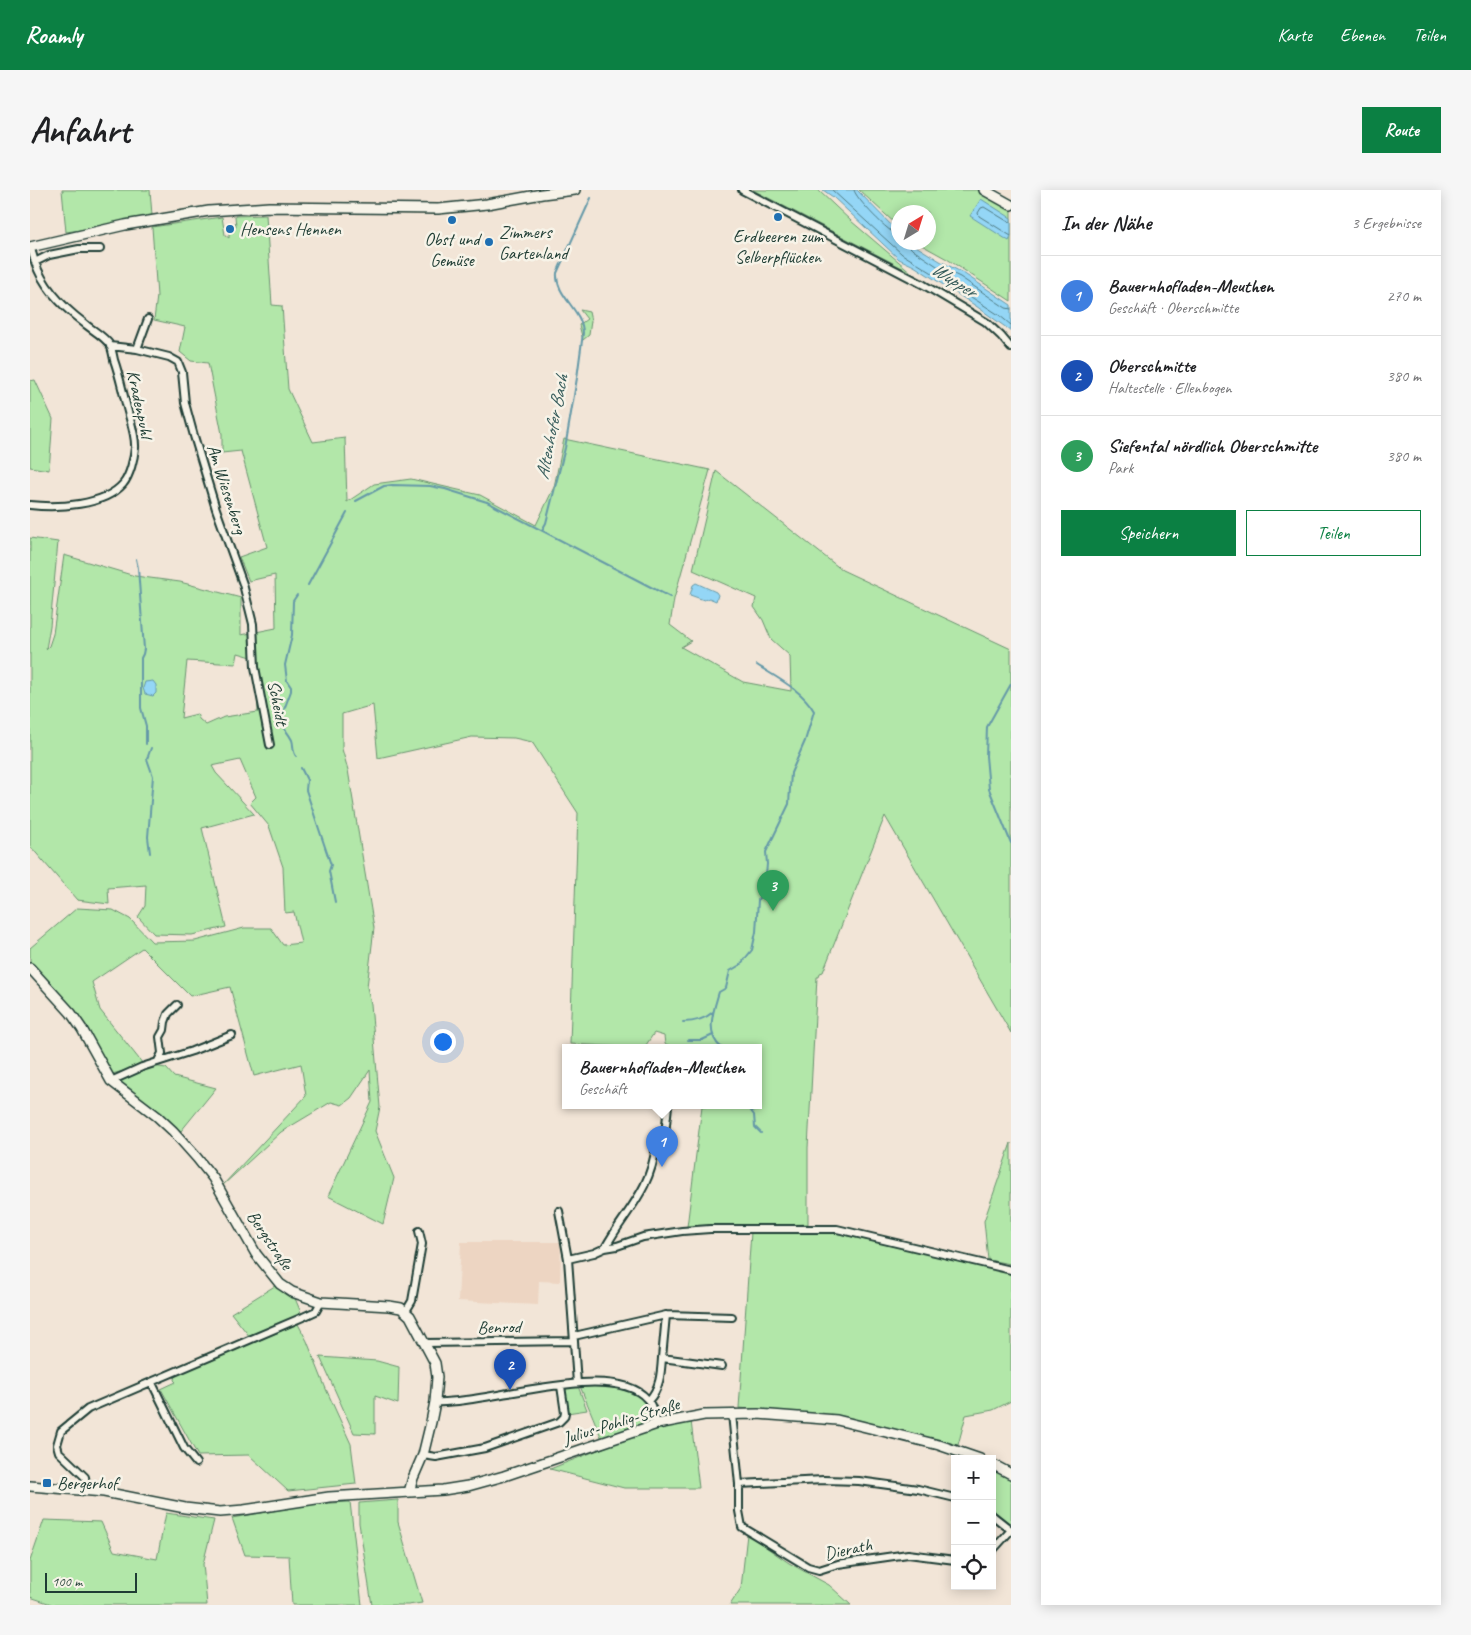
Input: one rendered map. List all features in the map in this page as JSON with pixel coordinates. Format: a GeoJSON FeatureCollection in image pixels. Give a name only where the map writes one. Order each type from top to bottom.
{"type":"FeatureCollection","features":[{"type":"Feature","properties":{"kind":"street"},"geometry":{"type":"LineString","coordinates":[[30,247],[125,225],[209,211],[269,207],[438,209],[487,204],[576,190]]}},
{"type":"Feature","properties":{"kind":"street"},"geometry":{"type":"LineString","coordinates":[[742,190],[924,285],[986,322],[1011,348]]}},
{"type":"Feature","properties":{"kind":"street"},"geometry":{"type":"LineString","coordinates":[[984,190],[1011,205]]}},
{"type":"Feature","properties":{"kind":"street","name":"Kradenpuhl"},"geometry":{"type":"LineString","coordinates":[[30,247],[39,275],[59,301],[72,314],[101,336],[110,346],[120,378],[135,446],[134,461],[124,483],[110,494],[96,500],[64,506],[30,505]]}},
{"type":"Feature","properties":{"kind":"street"},"geometry":{"type":"LineString","coordinates":[[35,262],[49,255],[78,249],[100,249]]}},
{"type":"Feature","properties":{"kind":"street"},"geometry":{"type":"LineString","coordinates":[[137,349],[148,319]]}},
{"type":"Feature","properties":{"kind":"street","name":"Am Wiesenberg"},"geometry":{"type":"LineString","coordinates":[[110,346],[137,349],[169,357],[178,362],[182,372],[185,403],[194,436],[216,510],[243,584],[253,624],[255,667]]}},
{"type":"Feature","properties":{"kind":"street","name":"Scheidt"},"geometry":{"type":"LineString","coordinates":[[255,667],[270,745]]}},
{"type":"Feature","properties":{"kind":"street","name":"Bergstraße"},"geometry":{"type":"LineString","coordinates":[[30,968],[71,1013],[82,1028],[111,1081],[158,1117],[186,1144],[213,1178],[256,1254],[280,1284],[292,1292],[321,1302],[389,1306],[406,1311]]}},
{"type":"Feature","properties":{"kind":"street"},"geometry":{"type":"LineString","coordinates":[[158,1061],[162,1053],[160,1037],[164,1030],[165,1022],[168,1014],[177,1006]]}},
{"type":"Feature","properties":{"kind":"street"},"geometry":{"type":"LineString","coordinates":[[111,1081],[142,1067],[192,1051],[232,1035]]}},
{"type":"Feature","properties":{"kind":"street"},"geometry":{"type":"LineString","coordinates":[[605,1248],[644,1190],[651,1174],[656,1146],[664,1143],[668,1109]]}},
{"type":"Feature","properties":{"kind":"street"},"geometry":{"type":"LineString","coordinates":[[559,1211],[568,1259],[577,1383]]}},
{"type":"Feature","properties":{"kind":"street"},"geometry":{"type":"LineString","coordinates":[[568,1259],[594,1254],[605,1248],[643,1237],[682,1231],[710,1228],[837,1229],[1011,1270]]}},
{"type":"Feature","properties":{"kind":"street"},"geometry":{"type":"LineString","coordinates":[[409,1492],[423,1455],[435,1402],[436,1370],[425,1343],[406,1311],[412,1302],[422,1244],[420,1230]]}},
{"type":"Feature","properties":{"kind":"street"},"geometry":{"type":"LineString","coordinates":[[30,1486],[87,1490],[85,1477],[59,1452],[57,1445],[61,1431],[88,1409],[310,1314],[316,1311],[321,1302]]}},
{"type":"Feature","properties":{"kind":"street"},"geometry":{"type":"LineString","coordinates":[[649,1400],[656,1393],[660,1380],[666,1315]]}},
{"type":"Feature","properties":{"kind":"street","name":"Benrod"},"geometry":{"type":"LineString","coordinates":[[425,1343],[574,1338],[666,1315],[732,1317]]}},
{"type":"Feature","properties":{"kind":"street"},"geometry":{"type":"LineString","coordinates":[[662,1358],[722,1366]]}},
{"type":"Feature","properties":{"kind":"street"},"geometry":{"type":"LineString","coordinates":[[152,1383],[184,1448],[196,1463]]}},
{"type":"Feature","properties":{"kind":"street"},"geometry":{"type":"LineString","coordinates":[[435,1402],[577,1383],[615,1383],[642,1393],[649,1400],[657,1424]]}},
{"type":"Feature","properties":{"kind":"street"},"geometry":{"type":"LineString","coordinates":[[423,1455],[436,1457],[485,1448],[559,1422],[565,1413],[561,1386]]}},
{"type":"Feature","properties":{"kind":"street","name":"Dierath"},"geometry":{"type":"LineString","coordinates":[[732,1414],[739,1484],[739,1511],[742,1527],[808,1567],[818,1570],[838,1564],[908,1554],[951,1559]]}},
{"type":"Feature","properties":{"kind":"street","name":"Julius-Pohlig-Straße"},"geometry":{"type":"LineString","coordinates":[[87,1490],[139,1498],[185,1508],[220,1512],[329,1497],[443,1490],[504,1476],[657,1424],[704,1415],[786,1416],[837,1420],[939,1445],[968,1455]]}},
{"type":"Feature","properties":{"kind":"street"},"geometry":{"type":"LineString","coordinates":[[996,1466],[1011,1474]]}},
{"type":"Feature","properties":{"kind":"street"},"geometry":{"type":"LineString","coordinates":[[739,1484],[824,1480],[859,1481],[918,1488],[951,1497]]}},
{"type":"Feature","properties":{"kind":"street"},"geometry":{"type":"LineString","coordinates":[[996,1519],[1011,1530],[996,1546]]}},
{"type":"Feature","properties":{"kind":"shaded area"},"geometry":{"type":"Polygon","coordinates":[[[461,1242],[561,1242],[560,1282],[539,1281],[538,1305],[458,1301],[461,1242]]]}},
{"type":"Feature","properties":{"kind":"green space"},"geometry":{"type":"Polygon","coordinates":[[[62,190],[150,190],[152,215],[66,232],[62,190]]]}},
{"type":"Feature","properties":{"kind":"green space"},"geometry":{"type":"Polygon","coordinates":[[[753,190],[818,190],[912,273],[753,190]]]}},
{"type":"Feature","properties":{"kind":"green space"},"geometry":{"type":"Polygon","coordinates":[[[859,190],[978,190],[1011,210],[1011,301],[931,250],[936,250],[936,205],[891,205],[891,220],[859,190]]]}},
{"type":"Feature","properties":{"kind":"green space"},"geometry":{"type":"Polygon","coordinates":[[[266,215],[272,305],[282,306],[288,389],[313,442],[345,438],[347,502],[374,484],[411,479],[480,495],[536,525],[554,487],[564,439],[710,470],[674,599],[670,625],[691,641],[681,647],[743,682],[791,691],[790,656],[771,639],[763,620],[754,607],[756,598],[693,570],[716,471],[842,570],[1011,649],[1011,1033],[885,816],[823,972],[817,977],[808,1148],[808,1224],[687,1227],[702,1109],[762,1109],[762,1044],[665,1044],[664,1036],[654,1033],[647,1044],[570,1044],[578,813],[532,742],[514,738],[472,737],[378,758],[373,705],[342,714],[342,749],[348,770],[374,928],[367,987],[371,1004],[380,1107],[375,1131],[394,1178],[383,1224],[328,1196],[372,1102],[370,1070],[351,1098],[342,1105],[331,1102],[281,1132],[222,1186],[306,1096],[301,1064],[254,1076],[230,987],[190,996],[142,948],[92,982],[100,1010],[143,1064],[112,1074],[66,1002],[30,962],[30,948],[77,908],[113,910],[130,919],[152,942],[195,941],[244,928],[271,928],[283,945],[301,943],[294,912],[285,913],[283,867],[269,826],[250,803],[256,797],[240,760],[212,766],[216,773],[254,814],[202,828],[226,927],[192,935],[154,934],[138,917],[145,906],[146,885],[108,888],[109,904],[77,900],[30,846],[30,538],[58,542],[46,649],[53,634],[64,555],[135,576],[180,582],[241,598],[241,635],[276,628],[275,575],[249,581],[239,557],[267,547],[241,451],[222,453],[222,434],[208,363],[191,361],[180,352],[185,327],[154,320],[157,296],[152,227],[222,217],[225,235],[229,238],[229,231],[233,231],[233,228],[236,227],[235,216],[266,215]],[[238,653],[236,664],[187,661],[181,718],[197,714],[199,719],[206,725],[224,717],[258,712],[255,658],[238,653]]]}},
{"type":"Feature","properties":{"kind":"green space"},"geometry":{"type":"Polygon","coordinates":[[[580,310],[589,312],[591,321],[589,335],[583,340],[579,325],[587,319],[580,310]]]}},
{"type":"Feature","properties":{"kind":"green space"},"geometry":{"type":"Polygon","coordinates":[[[35,380],[53,419],[49,470],[30,467],[30,381],[35,380]]]}},
{"type":"Feature","properties":{"kind":"green space"},"geometry":{"type":"Polygon","coordinates":[[[153,1066],[166,1068],[174,1077],[216,1088],[181,1131],[120,1083],[121,1078],[153,1066]]]}},
{"type":"Feature","properties":{"kind":"green space"},"geometry":{"type":"Polygon","coordinates":[[[1011,1143],[1011,1264],[988,1260],[984,1221],[1011,1143]]]}},
{"type":"Feature","properties":{"kind":"green space"},"geometry":{"type":"Polygon","coordinates":[[[751,1232],[835,1233],[1011,1273],[1011,1401],[993,1410],[966,1415],[958,1445],[839,1416],[739,1408],[751,1232]]]}},
{"type":"Feature","properties":{"kind":"green space"},"geometry":{"type":"Polygon","coordinates":[[[278,1284],[294,1296],[302,1315],[250,1337],[231,1313],[278,1284]]]}},
{"type":"Feature","properties":{"kind":"green space"},"geometry":{"type":"Polygon","coordinates":[[[298,1324],[351,1444],[356,1484],[288,1491],[249,1455],[198,1456],[161,1389],[176,1382],[174,1380],[175,1375],[298,1324]]]}},
{"type":"Feature","properties":{"kind":"green space"},"geometry":{"type":"Polygon","coordinates":[[[320,1357],[377,1361],[399,1367],[398,1404],[375,1396],[375,1434],[354,1433],[320,1357]]]}},
{"type":"Feature","properties":{"kind":"green space"},"geometry":{"type":"Polygon","coordinates":[[[578,1386],[587,1410],[567,1413],[564,1391],[578,1386]]]}},
{"type":"Feature","properties":{"kind":"green space"},"geometry":{"type":"Polygon","coordinates":[[[580,1386],[612,1388],[634,1393],[642,1397],[651,1416],[646,1423],[602,1439],[580,1386]]]}},
{"type":"Feature","properties":{"kind":"green space"},"geometry":{"type":"Polygon","coordinates":[[[691,1421],[699,1488],[624,1488],[550,1469],[656,1427],[691,1421]]]}},
{"type":"Feature","properties":{"kind":"green space"},"geometry":{"type":"Polygon","coordinates":[[[996,1472],[1011,1478],[1011,1523],[996,1515],[996,1472]]]}},
{"type":"Feature","properties":{"kind":"green space"},"geometry":{"type":"Polygon","coordinates":[[[398,1500],[398,1522],[422,1603],[372,1605],[359,1523],[359,1503],[398,1500]]]}},
{"type":"Feature","properties":{"kind":"green space"},"geometry":{"type":"Polygon","coordinates":[[[350,1502],[362,1605],[292,1605],[289,1556],[245,1555],[232,1518],[313,1504],[350,1502]]]}},
{"type":"Feature","properties":{"kind":"green space"},"geometry":{"type":"Polygon","coordinates":[[[166,1513],[214,1520],[203,1564],[207,1605],[54,1605],[30,1597],[30,1561],[44,1520],[101,1522],[114,1551],[157,1559],[166,1513]]]}},
{"type":"Feature","properties":{"kind":"green space"},"geometry":{"type":"Polygon","coordinates":[[[747,1534],[789,1563],[829,1585],[851,1605],[730,1605],[741,1588],[747,1534]]]}},
{"type":"Feature","properties":{"kind":"water","name":"Wupper"},"geometry":{"type":"Polygon","coordinates":[[[823,190],[857,190],[891,225],[891,250],[922,250],[963,273],[1011,305],[1011,331],[914,266],[899,259],[833,197],[823,190]]]}},
{"type":"Feature","properties":{"kind":"water"},"geometry":{"type":"Polygon","coordinates":[[[981,199],[1011,218],[1011,237],[1009,241],[970,216],[981,199]]]}},
{"type":"Feature","properties":{"kind":"water"},"geometry":{"type":"Polygon","coordinates":[[[696,583],[716,592],[718,595],[716,601],[709,598],[704,600],[690,595],[693,585],[696,583]]]}},
{"type":"Feature","properties":{"kind":"water"},"geometry":{"type":"Polygon","coordinates":[[[153,681],[156,685],[156,693],[153,696],[145,694],[143,688],[145,682],[153,681]]]}},
{"type":"Feature","properties":{"kind":"waterway","name":"Altenhofer Bach"},"geometry":{"type":"LineString","coordinates":[[542,530],[546,523],[565,448],[583,333],[579,317],[560,289],[557,273],[591,198]]}},
{"type":"Feature","properties":{"kind":"waterway"},"geometry":{"type":"LineString","coordinates":[[356,501],[384,486],[430,486],[445,489],[487,502],[670,597]]}},
{"type":"Feature","properties":{"kind":"waterway"},"geometry":{"type":"LineString","coordinates":[[308,585],[347,513]]}},
{"type":"Feature","properties":{"kind":"waterway"},"geometry":{"type":"LineString","coordinates":[[136,559],[144,649],[141,658],[141,708],[146,726],[146,744]]}},
{"type":"Feature","properties":{"kind":"waterway"},"geometry":{"type":"LineString","coordinates":[[296,756],[292,740],[279,723],[291,691],[287,681],[285,665],[292,635],[293,601],[297,595]]}},
{"type":"Feature","properties":{"kind":"waterway","name":"Altenhofer Bach"},"geometry":{"type":"LineString","coordinates":[[717,1044],[713,1036],[712,1022],[719,992],[726,988],[730,971],[740,965],[752,950],[756,932],[758,900],[765,887],[766,852],[789,804],[791,773],[805,741],[814,711],[796,691],[757,665]]}},
{"type":"Feature","properties":{"kind":"waterway"},"geometry":{"type":"LineString","coordinates":[[1011,684],[987,727],[986,756],[989,789],[1011,843]]}},
{"type":"Feature","properties":{"kind":"waterway"},"geometry":{"type":"LineString","coordinates":[[150,853],[148,837],[153,776],[147,759],[151,748]]}},
{"type":"Feature","properties":{"kind":"waterway"},"geometry":{"type":"LineString","coordinates":[[301,768],[307,780],[306,790],[331,865],[329,871],[335,902]]}},
{"type":"Feature","properties":{"kind":"waterway"},"geometry":{"type":"LineString","coordinates":[[683,1022],[699,1020],[713,1012]]}},
{"type":"Feature","properties":{"kind":"waterway"},"geometry":{"type":"LineString","coordinates":[[688,1040],[702,1040],[713,1035]]}},
{"type":"Feature","properties":{"kind":"waterway","name":"Altenhofer Bach"},"geometry":{"type":"LineString","coordinates":[[749,1109],[754,1115],[755,1127],[761,1133]]}},
{"type":"Feature","properties":{"kind":"place","name":"Erdbeeren zum Selberpflücken"},"geometry":{"type":"Point","coordinates":[778,217]}},
{"type":"Feature","properties":{"kind":"place","name":"Obst und Gemüse"},"geometry":{"type":"Point","coordinates":[452,220]}},
{"type":"Feature","properties":{"kind":"place","name":"Hensens Hennen"},"geometry":{"type":"Point","coordinates":[230,229]}},
{"type":"Feature","properties":{"kind":"place","name":"Zimmers Gartenland"},"geometry":{"type":"Point","coordinates":[489,242]}},
{"type":"Feature","properties":{"kind":"place","name":"Siefental nördlich Oberschmitte"},"geometry":{"type":"Point","coordinates":[773,911]}},
{"type":"Feature","properties":{"kind":"place","name":"Bauernhofladen-Meuthen"},"geometry":{"type":"Point","coordinates":[662,1167]}},
{"type":"Feature","properties":{"kind":"place","name":"Oberschmitte"},"geometry":{"type":"Point","coordinates":[510,1390]}},
{"type":"Feature","properties":{"kind":"place","name":"Bergerhof"},"geometry":{"type":"Point","coordinates":[47,1483]}}]}
